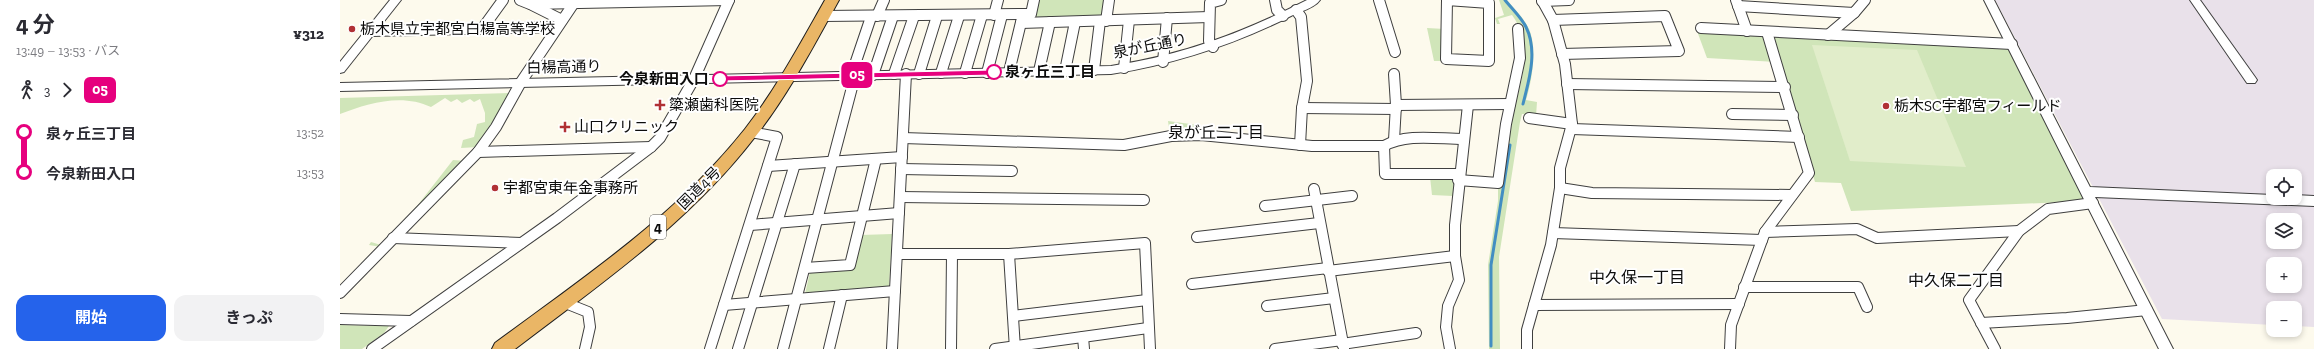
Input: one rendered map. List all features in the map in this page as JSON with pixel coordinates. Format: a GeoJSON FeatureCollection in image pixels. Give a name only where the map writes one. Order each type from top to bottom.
{"type":"FeatureCollection","features":[{"type":"Feature","properties":{"kind":"highway","name":"国道4号"},"geometry":{"type":"LineString","coordinates":[[501,349],[664,223],[719,170],[751,132],[788,77],[832,0]]}},
{"type":"Feature","properties":{"kind":"street"},"geometry":{"type":"LineString","coordinates":[[340,69],[396,0]]}},
{"type":"Feature","properties":{"kind":"street"},"geometry":{"type":"LineString","coordinates":[[482,29],[503,0]]}},
{"type":"Feature","properties":{"kind":"street"},"geometry":{"type":"LineString","coordinates":[[520,0],[530,4],[560,24]]}},
{"type":"Feature","properties":{"kind":"street"},"geometry":{"type":"LineString","coordinates":[[372,349],[626,168],[660,138],[694,79],[729,0],[530,4]]}},
{"type":"Feature","properties":{"kind":"street"},"geometry":{"type":"LineString","coordinates":[[783,349],[833,162],[853,76],[874,16],[884,0]]}},
{"type":"Feature","properties":{"kind":"street"},"geometry":{"type":"LineString","coordinates":[[987,72],[998,15],[998,0]]}},
{"type":"Feature","properties":{"kind":"street"},"geometry":{"type":"LineString","coordinates":[[1022,18],[1031,14],[1034,0]]}},
{"type":"Feature","properties":{"kind":"street"},"geometry":{"type":"LineString","coordinates":[[1094,70],[1103,21],[1109,0]]}},
{"type":"Feature","properties":{"kind":"street"},"geometry":{"type":"LineString","coordinates":[[1213,47],[1209,41],[1210,3],[1221,0]]}},
{"type":"Feature","properties":{"kind":"street"},"geometry":{"type":"LineString","coordinates":[[1275,0],[1277,10],[1283,16]]}},
{"type":"Feature","properties":{"kind":"street","name":"泉が丘通り"},"geometry":{"type":"LineString","coordinates":[[788,77],[1039,72],[1124,68],[1163,62],[1213,47],[1315,0]]}},
{"type":"Feature","properties":{"kind":"street"},"geometry":{"type":"LineString","coordinates":[[1380,0],[1396,52]]}},
{"type":"Feature","properties":{"kind":"street"},"geometry":{"type":"LineString","coordinates":[[1447,0],[1489,2],[1489,61],[1446,59],[1447,0]]}},
{"type":"Feature","properties":{"kind":"street"},"geometry":{"type":"LineString","coordinates":[[1527,349],[1527,330],[1553,233],[1560,188],[1560,168],[1572,126],[1562,54],[1553,20],[1542,1],[1569,0]]}},
{"type":"Feature","properties":{"kind":"street"},"geometry":{"type":"LineString","coordinates":[[1828,35],[1854,13],[1865,0]]}},
{"type":"Feature","properties":{"kind":"street"},"geometry":{"type":"LineString","coordinates":[[1989,0],[2166,349]]}},
{"type":"Feature","properties":{"kind":"street"},"geometry":{"type":"LineString","coordinates":[[2195,0],[2251,80]]}},
{"type":"Feature","properties":{"kind":"street"},"geometry":{"type":"LineString","coordinates":[[340,293],[478,152],[496,127],[521,82],[574,2]]}},
{"type":"Feature","properties":{"kind":"street"},"geometry":{"type":"LineString","coordinates":[[1747,31],[1737,3],[1854,13]]}},
{"type":"Feature","properties":{"kind":"street"},"geometry":{"type":"LineString","coordinates":[[1296,10],[1301,17],[1307,81],[1302,108],[1300,144]]}},
{"type":"Feature","properties":{"kind":"street"},"geometry":{"type":"LineString","coordinates":[[965,73],[982,15]]}},
{"type":"Feature","properties":{"kind":"street"},"geometry":{"type":"LineString","coordinates":[[823,16],[998,15],[1050,22],[1209,17]]}},
{"type":"Feature","properties":{"kind":"street"},"geometry":{"type":"LineString","coordinates":[[873,75],[893,16]]}},
{"type":"Feature","properties":{"kind":"street"},"geometry":{"type":"LineString","coordinates":[[894,74],[914,16]]}},
{"type":"Feature","properties":{"kind":"street"},"geometry":{"type":"LineString","coordinates":[[919,74],[937,16]]}},
{"type":"Feature","properties":{"kind":"street"},"geometry":{"type":"LineString","coordinates":[[941,73],[959,16]]}},
{"type":"Feature","properties":{"kind":"street"},"geometry":{"type":"LineString","coordinates":[[1553,20],[1665,16],[1679,51],[1562,54]]}},
{"type":"Feature","properties":{"kind":"street"},"geometry":{"type":"LineString","coordinates":[[1009,72],[1022,18]]}},
{"type":"Feature","properties":{"kind":"street"},"geometry":{"type":"LineString","coordinates":[[1163,62],[1167,18]]}},
{"type":"Feature","properties":{"kind":"street"},"geometry":{"type":"LineString","coordinates":[[1124,68],[1129,20]]}},
{"type":"Feature","properties":{"kind":"street"},"geometry":{"type":"LineString","coordinates":[[1039,72],[1050,22]]}},
{"type":"Feature","properties":{"kind":"street"},"geometry":{"type":"LineString","coordinates":[[1066,71],[1075,22]]}},
{"type":"Feature","properties":{"kind":"street"},"geometry":{"type":"LineString","coordinates":[[371,31],[482,29],[560,24]]}},
{"type":"Feature","properties":{"kind":"street"},"geometry":{"type":"LineString","coordinates":[[1701,28],[2012,44]]}},
{"type":"Feature","properties":{"kind":"street"},"geometry":{"type":"LineString","coordinates":[[1384,146],[1385,174],[1459,177],[1498,183],[1510,104],[1520,70],[1522,41],[1518,29]]}},
{"type":"Feature","properties":{"kind":"street"},"geometry":{"type":"LineString","coordinates":[[1730,349],[1731,325],[1763,236],[1808,173],[1785,87],[1767,32]]}},
{"type":"Feature","properties":{"kind":"street"},"geometry":{"type":"LineString","coordinates":[[892,349],[906,74]]}},
{"type":"Feature","properties":{"kind":"street"},"geometry":{"type":"LineString","coordinates":[[1394,74],[1396,107],[1394,140]]}},
{"type":"Feature","properties":{"kind":"street","name":"白楊高通り"},"geometry":{"type":"LineString","coordinates":[[340,87],[788,77]]}},
{"type":"Feature","properties":{"kind":"street"},"geometry":{"type":"LineString","coordinates":[[1567,84],[1785,87]]}},
{"type":"Feature","properties":{"kind":"street"},"geometry":{"type":"LineString","coordinates":[[1302,108],[1510,104]]}},
{"type":"Feature","properties":{"kind":"street"},"geometry":{"type":"LineString","coordinates":[[1450,349],[1446,327],[1448,306],[1459,280],[1455,256],[1459,177],[1468,105]]}},
{"type":"Feature","properties":{"kind":"street"},"geometry":{"type":"LineString","coordinates":[[1732,114],[1793,115]]}},
{"type":"Feature","properties":{"kind":"street"},"geometry":{"type":"LineString","coordinates":[[1529,118],[1572,126],[1799,137]]}},
{"type":"Feature","properties":{"kind":"street"},"geometry":{"type":"LineString","coordinates":[[710,349],[777,137],[751,132]]}},
{"type":"Feature","properties":{"kind":"street"},"geometry":{"type":"LineString","coordinates":[[903,138],[1124,146],[1171,136],[1201,135],[1300,144],[1384,146],[1394,140],[1464,139]]}},
{"type":"Feature","properties":{"kind":"street"},"geometry":{"type":"LineString","coordinates":[[478,152],[650,147]]}},
{"type":"Feature","properties":{"kind":"street"},"geometry":{"type":"LineString","coordinates":[[768,166],[902,157]]}},
{"type":"Feature","properties":{"kind":"street"},"geometry":{"type":"LineString","coordinates":[[805,268],[850,265],[876,159]]}},
{"type":"Feature","properties":{"kind":"street"},"geometry":{"type":"LineString","coordinates":[[738,349],[795,164]]}},
{"type":"Feature","properties":{"kind":"street"},"geometry":{"type":"LineString","coordinates":[[901,169],[1012,171]]}},
{"type":"Feature","properties":{"kind":"street"},"geometry":{"type":"LineString","coordinates":[[1560,188],[1592,193],[1792,195]]}},
{"type":"Feature","properties":{"kind":"street"},"geometry":{"type":"LineString","coordinates":[[900,197],[1011,193],[1144,200]]}},
{"type":"Feature","properties":{"kind":"street"},"geometry":{"type":"LineString","coordinates":[[1315,194],[1319,223],[1343,344]]}},
{"type":"Feature","properties":{"kind":"street"},"geometry":{"type":"LineString","coordinates":[[1265,206],[1315,194],[1352,196]]}},
{"type":"Feature","properties":{"kind":"street"},"geometry":{"type":"LineString","coordinates":[[1995,349],[1969,300],[2019,231],[2053,207],[2090,198],[2314,201]]}},
{"type":"Feature","properties":{"kind":"street"},"geometry":{"type":"LineString","coordinates":[[750,225],[899,214]]}},
{"type":"Feature","properties":{"kind":"street"},"geometry":{"type":"LineString","coordinates":[[1197,237],[1319,223]]}},
{"type":"Feature","properties":{"kind":"street"},"geometry":{"type":"LineString","coordinates":[[1553,233],[1763,236],[1857,229],[1877,238],[2019,231]]}},
{"type":"Feature","properties":{"kind":"street"},"geometry":{"type":"LineString","coordinates":[[393,238],[521,243]]}},
{"type":"Feature","properties":{"kind":"street"},"geometry":{"type":"LineString","coordinates":[[897,254],[1009,254],[1145,243],[1150,349]]}},
{"type":"Feature","properties":{"kind":"street"},"geometry":{"type":"LineString","coordinates":[[951,349],[952,254]]}},
{"type":"Feature","properties":{"kind":"street"},"geometry":{"type":"LineString","coordinates":[[1009,254],[1015,348]]}},
{"type":"Feature","properties":{"kind":"street"},"geometry":{"type":"LineString","coordinates":[[1192,284],[1455,256]]}},
{"type":"Feature","properties":{"kind":"street"},"geometry":{"type":"LineString","coordinates":[[1744,287],[1858,287],[1867,307]]}},
{"type":"Feature","properties":{"kind":"street"},"geometry":{"type":"LineString","coordinates":[[724,305],[895,291]]}},
{"type":"Feature","properties":{"kind":"street"},"geometry":{"type":"LineString","coordinates":[[829,349],[842,295]]}},
{"type":"Feature","properties":{"kind":"street"},"geometry":{"type":"LineString","coordinates":[[1267,306],[1334,298]]}},
{"type":"Feature","properties":{"kind":"street"},"geometry":{"type":"LineString","coordinates":[[1013,316],[1147,300]]}},
{"type":"Feature","properties":{"kind":"street"},"geometry":{"type":"LineString","coordinates":[[563,302],[573,308],[583,309],[588,312],[591,318],[586,349]]}},
{"type":"Feature","properties":{"kind":"street"},"geometry":{"type":"LineString","coordinates":[[1534,305],[1739,304]]}},
{"type":"Feature","properties":{"kind":"street"},"geometry":{"type":"LineString","coordinates":[[1981,323],[2067,318],[2147,310]]}},
{"type":"Feature","properties":{"kind":"street"},"geometry":{"type":"LineString","coordinates":[[340,319],[411,322]]}},
{"type":"Feature","properties":{"kind":"street"},"geometry":{"type":"LineString","coordinates":[[995,349],[1015,348],[1148,328]]}},
{"type":"Feature","properties":{"kind":"street"},"geometry":{"type":"LineString","coordinates":[[1275,349],[1343,344],[1416,333]]}},
{"type":"Feature","properties":{"kind":"street"},"geometry":{"type":"LineString","coordinates":[[1084,337],[1084,349]]}},
{"type":"Feature","properties":{"kind":"shaded area"},"geometry":{"type":"Polygon","coordinates":[[[1995,0],[2314,0],[2314,327],[2302,326],[2302,301],[2266,301],[2266,325],[2162,319],[1995,0]]]}},
{"type":"Feature","properties":{"kind":"green space"},"geometry":{"type":"Polygon","coordinates":[[[1036,0],[1106,0],[1103,20],[1031,21],[1036,0]]]}},
{"type":"Feature","properties":{"kind":"green space"},"geometry":{"type":"Polygon","coordinates":[[[1499,0],[1507,0],[1524,20],[1531,35],[1533,44],[1533,64],[1526,100],[1537,102],[1536,116],[1522,114],[1520,122],[1499,257],[1500,349],[1489,349],[1488,265],[1498,201],[1498,185],[1509,129],[1523,74],[1524,62],[1523,38],[1519,26],[1512,15],[1498,19],[1500,24],[1497,24],[1495,18],[1504,15],[1499,0]]]}},
{"type":"Feature","properties":{"kind":"green space"},"geometry":{"type":"Polygon","coordinates":[[[1427,28],[1445,29],[1444,61],[1434,61],[1427,28]]]}},
{"type":"Feature","properties":{"kind":"green space"},"geometry":{"type":"Polygon","coordinates":[[[1697,31],[1761,34],[1768,38],[1776,62],[1707,58],[1697,31]]]}},
{"type":"Feature","properties":{"kind":"green space"},"geometry":{"type":"Polygon","coordinates":[[[1771,34],[2009,46],[2089,201],[1851,211],[1841,183],[1815,182],[1771,34]]]}},
{"type":"Feature","properties":{"kind":"green space","name":"栃木SC宇都宮フィールド"},"geometry":{"type":"Polygon","coordinates":[[[1812,45],[1917,50],[1966,167],[1850,161],[1812,45]]]}},
{"type":"Feature","properties":{"kind":"green space"},"geometry":{"type":"Polygon","coordinates":[[[512,93],[478,147],[461,148],[463,140],[474,137],[477,124],[485,122],[485,113],[480,99],[474,102],[470,99],[462,103],[457,99],[451,102],[445,98],[431,107],[408,101],[385,101],[362,106],[340,114],[340,98],[512,93]]]}},
{"type":"Feature","properties":{"kind":"green space"},"geometry":{"type":"Polygon","coordinates":[[[1168,121],[1198,125],[1198,133],[1170,134],[1168,121]]]}},
{"type":"Feature","properties":{"kind":"green space"},"geometry":{"type":"Polygon","coordinates":[[[453,160],[466,161],[381,247],[369,245],[371,242],[381,245],[417,206],[453,160]]]}},
{"type":"Feature","properties":{"kind":"green space"},"geometry":{"type":"Polygon","coordinates":[[[1430,177],[1452,177],[1455,180],[1453,196],[1432,195],[1430,177]]]}},
{"type":"Feature","properties":{"kind":"green space"},"geometry":{"type":"Polygon","coordinates":[[[892,234],[889,288],[805,294],[810,272],[850,268],[861,235],[892,234]]]}},
{"type":"Feature","properties":{"kind":"green space"},"geometry":{"type":"Polygon","coordinates":[[[340,325],[389,326],[384,333],[362,349],[340,349],[340,325]]]}},
{"type":"Feature","properties":{"kind":"waterway"},"geometry":{"type":"LineString","coordinates":[[1505,0],[1524,23],[1530,36],[1532,56],[1531,66],[1523,104]]}},
{"type":"Feature","properties":{"kind":"waterway"},"geometry":{"type":"LineString","coordinates":[[1491,346],[1491,265],[1510,145]]}},
{"type":"Feature","properties":{"kind":"bus line","name":"05"},"geometry":{"type":"LineString","coordinates":[[720,79],[994,72]]}},
{"type":"Feature","properties":{"kind":"place","name":"栃木県立宇都宮白楊高等学校"},"geometry":{"type":"Point","coordinates":[352,29]}},
{"type":"Feature","properties":{"kind":"place","name":"泉ヶ丘三丁目"},"geometry":{"type":"Point","coordinates":[994,72]}},
{"type":"Feature","properties":{"kind":"place","name":"今泉新田入口"},"geometry":{"type":"Point","coordinates":[720,79]}},
{"type":"Feature","properties":{"kind":"place","name":"簗瀬歯科医院"},"geometry":{"type":"Point","coordinates":[660,105]}},
{"type":"Feature","properties":{"kind":"place","name":"栃木SC宇都宮フィールド"},"geometry":{"type":"Point","coordinates":[1886,106]}},
{"type":"Feature","properties":{"kind":"place","name":"山口クリニック"},"geometry":{"type":"Point","coordinates":[565,127]}},
{"type":"Feature","properties":{"kind":"place","name":"宇都宮東年金事務所"},"geometry":{"type":"Point","coordinates":[495,188]}},
{"type":"Feature","properties":{"kind":"district","name":"泉が丘二丁目"},"geometry":{"type":"Point","coordinates":[1216,132]}},
{"type":"Feature","properties":{"kind":"district","name":"中久保一丁目"},"geometry":{"type":"Point","coordinates":[1637,277]}},
{"type":"Feature","properties":{"kind":"district","name":"中久保二丁目"},"geometry":{"type":"Point","coordinates":[1956,280]}}]}
